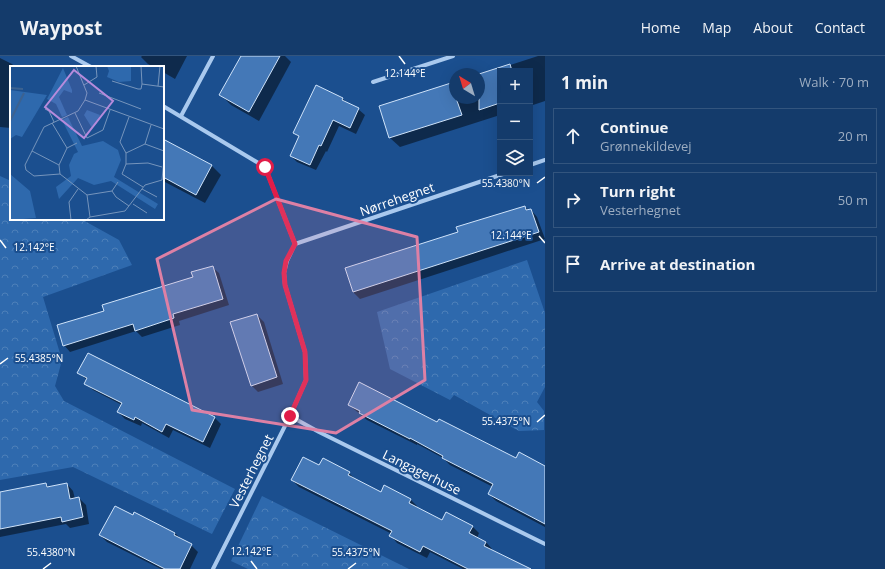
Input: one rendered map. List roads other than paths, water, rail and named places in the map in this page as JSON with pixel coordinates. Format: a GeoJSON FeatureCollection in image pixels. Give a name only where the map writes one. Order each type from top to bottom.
{"type":"FeatureCollection","features":[{"type":"Feature","properties":{"kind":"street"},"geometry":{"type":"LineString","coordinates":[[71,56],[89,66]]}},
{"type":"Feature","properties":{"kind":"street"},"geometry":{"type":"LineString","coordinates":[[181,116],[214,56]]}},
{"type":"Feature","properties":{"kind":"street"},"geometry":{"type":"LineString","coordinates":[[373,82],[453,56]]}},
{"type":"Feature","properties":{"kind":"street"},"geometry":{"type":"LineString","coordinates":[[164,107],[265,167],[295,244]]}},
{"type":"Feature","properties":{"kind":"street"},"geometry":{"type":"LineString","coordinates":[[533,164],[545,160]]}},
{"type":"Feature","properties":{"kind":"street","name":"Nørrehegnet"},"geometry":{"type":"LineString","coordinates":[[295,244],[497,176]]}},
{"type":"Feature","properties":{"kind":"street","name":"Vesterhegnet"},"geometry":{"type":"LineString","coordinates":[[213,569],[290,416],[306,380],[305,352],[285,285],[284,273],[286,261],[295,244]]}},
{"type":"Feature","properties":{"kind":"street","name":"Langagerhuse"},"geometry":{"type":"LineString","coordinates":[[290,416],[319,432],[545,544]]}}]}
